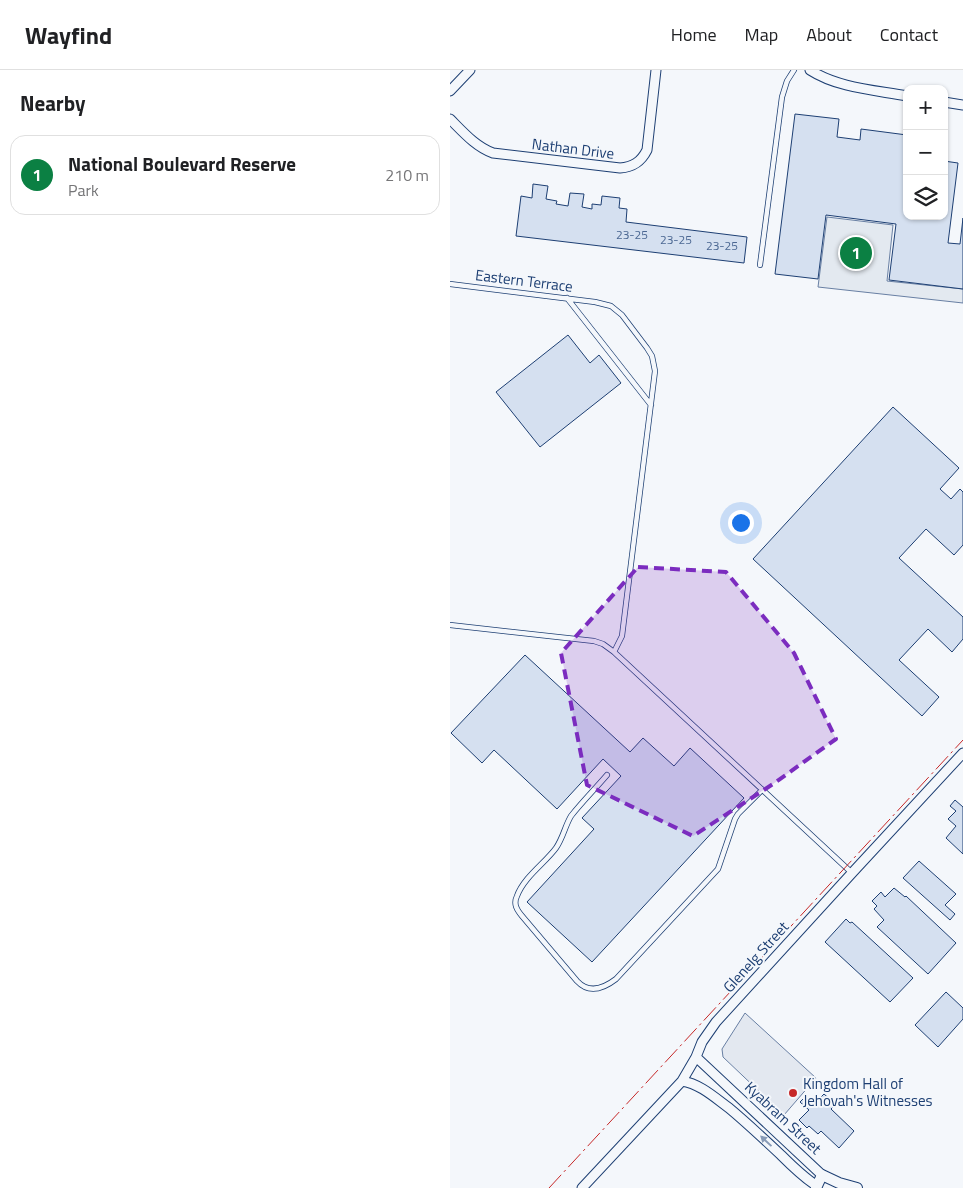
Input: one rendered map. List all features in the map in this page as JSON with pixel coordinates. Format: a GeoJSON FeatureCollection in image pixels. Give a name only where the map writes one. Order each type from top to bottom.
{"type":"FeatureCollection","features":[{"type":"Feature","properties":{"kind":"street"},"geometry":{"type":"LineString","coordinates":[[450,91],[470,70]]}},
{"type":"Feature","properties":{"kind":"street","name":"Nathan Drive"},"geometry":{"type":"LineString","coordinates":[[450,119],[475,143],[493,153],[629,168],[637,164],[647,150],[656,70]]}},
{"type":"Feature","properties":{"kind":"street"},"geometry":{"type":"LineString","coordinates":[[810,70],[829,80],[846,85],[903,95]]}},
{"type":"Feature","properties":{"kind":"street"},"geometry":{"type":"LineString","coordinates":[[948,103],[963,105]]}},
{"type":"Feature","properties":{"kind":"street","name":"Glenelg Street"},"geometry":{"type":"LineString","coordinates":[[582,1188],[682,1081],[696,1057],[702,1042],[716,1022],[963,753]]}},
{"type":"Feature","properties":{"kind":"street","name":"Kyabram Street"},"geometry":{"type":"LineString","coordinates":[[696,1057],[822,1175],[857,1188]]}},
{"type":"Feature","properties":{"kind":"street","name":"Kyabram Street"},"geometry":{"type":"LineString","coordinates":[[682,1081],[699,1086],[723,1103],[817,1187]]}},
{"type":"Feature","properties":{"kind":"street"},"geometry":{"type":"LineString","coordinates":[[817,1187],[822,1175]]}},
{"type":"Feature","properties":{"kind":"lane"},"geometry":{"type":"LineString","coordinates":[[760,265],[782,97],[794,70]]}},
{"type":"Feature","properties":{"kind":"lane","name":"Eastern Terrace"},"geometry":{"type":"LineString","coordinates":[[450,284],[567,298],[611,306],[616,309],[652,356],[655,371],[622,636],[614,652]]}},
{"type":"Feature","properties":{"kind":"lane"},"geometry":{"type":"LineString","coordinates":[[567,298],[650,405]]}},
{"type":"Feature","properties":{"kind":"lane"},"geometry":{"type":"LineString","coordinates":[[450,625],[594,641],[603,644],[614,652],[852,873]]}},
{"type":"Feature","properties":{"kind":"lane"},"geometry":{"type":"LineString","coordinates":[[607,775],[571,817],[558,845],[517,894],[515,904],[517,910],[577,981],[588,989],[599,988],[610,984],[616,979],[718,869],[735,819],[762,790]]}},
{"type":"Feature","properties":{"kind":"highlighted area"},"geometry":{"type":"Polygon","coordinates":[[[638,567],[726,572],[794,653],[836,739],[773,784],[693,836],[587,785],[561,653],[638,567]]]}},
{"type":"Feature","properties":{"kind":"shaded area"},"geometry":{"type":"Polygon","coordinates":[[[827,217],[893,225],[887,281],[963,289],[963,303],[818,287],[827,217]]]}},
{"type":"Feature","properties":{"kind":"shaded area"},"geometry":{"type":"Polygon","coordinates":[[[745,1013],[816,1078],[784,1115],[723,1057],[722,1049],[745,1013]]]}},
{"type":"Feature","properties":{"kind":"building"},"geometry":{"type":"Polygon","coordinates":[[[795,114],[839,119],[837,137],[860,140],[861,129],[903,134],[903,220],[948,220],[948,162],[958,163],[948,243],[960,244],[963,218],[963,289],[889,280],[896,224],[826,215],[818,279],[775,274],[795,114]]]}},
{"type":"Feature","properties":{"kind":"building"},"geometry":{"type":"Polygon","coordinates":[[[533,184],[548,186],[546,199],[557,201],[556,204],[568,206],[570,193],[584,194],[582,207],[592,209],[592,204],[601,205],[602,196],[620,198],[619,208],[627,209],[626,222],[747,237],[744,263],[516,236],[521,196],[532,198],[533,184]]]}},
{"type":"Feature","properties":{"kind":"building"},"geometry":{"type":"Polygon","coordinates":[[[568,335],[590,363],[599,355],[621,383],[540,447],[496,392],[568,335]]]}},
{"type":"Feature","properties":{"kind":"building"},"geometry":{"type":"Polygon","coordinates":[[[893,407],[959,468],[940,489],[951,499],[960,489],[963,492],[963,545],[954,555],[926,529],[899,558],[963,617],[963,639],[952,652],[928,629],[899,660],[939,697],[922,716],[753,559],[893,407]]]}},
{"type":"Feature","properties":{"kind":"building"},"geometry":{"type":"Polygon","coordinates":[[[525,655],[630,752],[643,738],[674,766],[690,748],[744,798],[592,962],[527,902],[594,829],[582,818],[621,776],[603,759],[557,809],[494,750],[482,763],[451,733],[525,655]]]}},
{"type":"Feature","properties":{"kind":"building"},"geometry":{"type":"Polygon","coordinates":[[[955,800],[963,807],[963,854],[946,838],[956,826],[948,819],[956,811],[950,806],[955,800]]]}},
{"type":"Feature","properties":{"kind":"building"},"geometry":{"type":"Polygon","coordinates":[[[919,861],[956,894],[945,905],[955,914],[950,920],[903,878],[919,861]]]}},
{"type":"Feature","properties":{"kind":"building"},"geometry":{"type":"Polygon","coordinates":[[[894,888],[906,896],[956,943],[928,974],[877,927],[884,920],[874,909],[877,906],[872,901],[881,892],[885,897],[894,888]]]}},
{"type":"Feature","properties":{"kind":"building"},"geometry":{"type":"Polygon","coordinates":[[[846,919],[850,923],[852,922],[913,978],[890,1002],[825,942],[846,919]]]}},
{"type":"Feature","properties":{"kind":"building"},"geometry":{"type":"Polygon","coordinates":[[[946,992],[963,1008],[963,1019],[938,1047],[915,1025],[946,992]]]}},
{"type":"Feature","properties":{"kind":"building"},"geometry":{"type":"Polygon","coordinates":[[[824,1094],[832,1101],[830,1103],[834,1106],[831,1109],[854,1131],[839,1148],[821,1131],[818,1134],[809,1126],[807,1128],[799,1120],[809,1110],[800,1102],[806,1096],[814,1104],[824,1094]]]}},
{"type":"Feature","properties":{"kind":"power"},"geometry":{"type":"LineString","coordinates":[[549,1188],[963,740]]}},
{"type":"Feature","properties":{"kind":"place","name":"National Boulevard Reserve"},"geometry":{"type":"Point","coordinates":[856,253]}},
{"type":"Feature","properties":{"kind":"place","name":"Kingdom Hall of Jehovah's Witnesses"},"geometry":{"type":"Point","coordinates":[793,1093]}}]}
